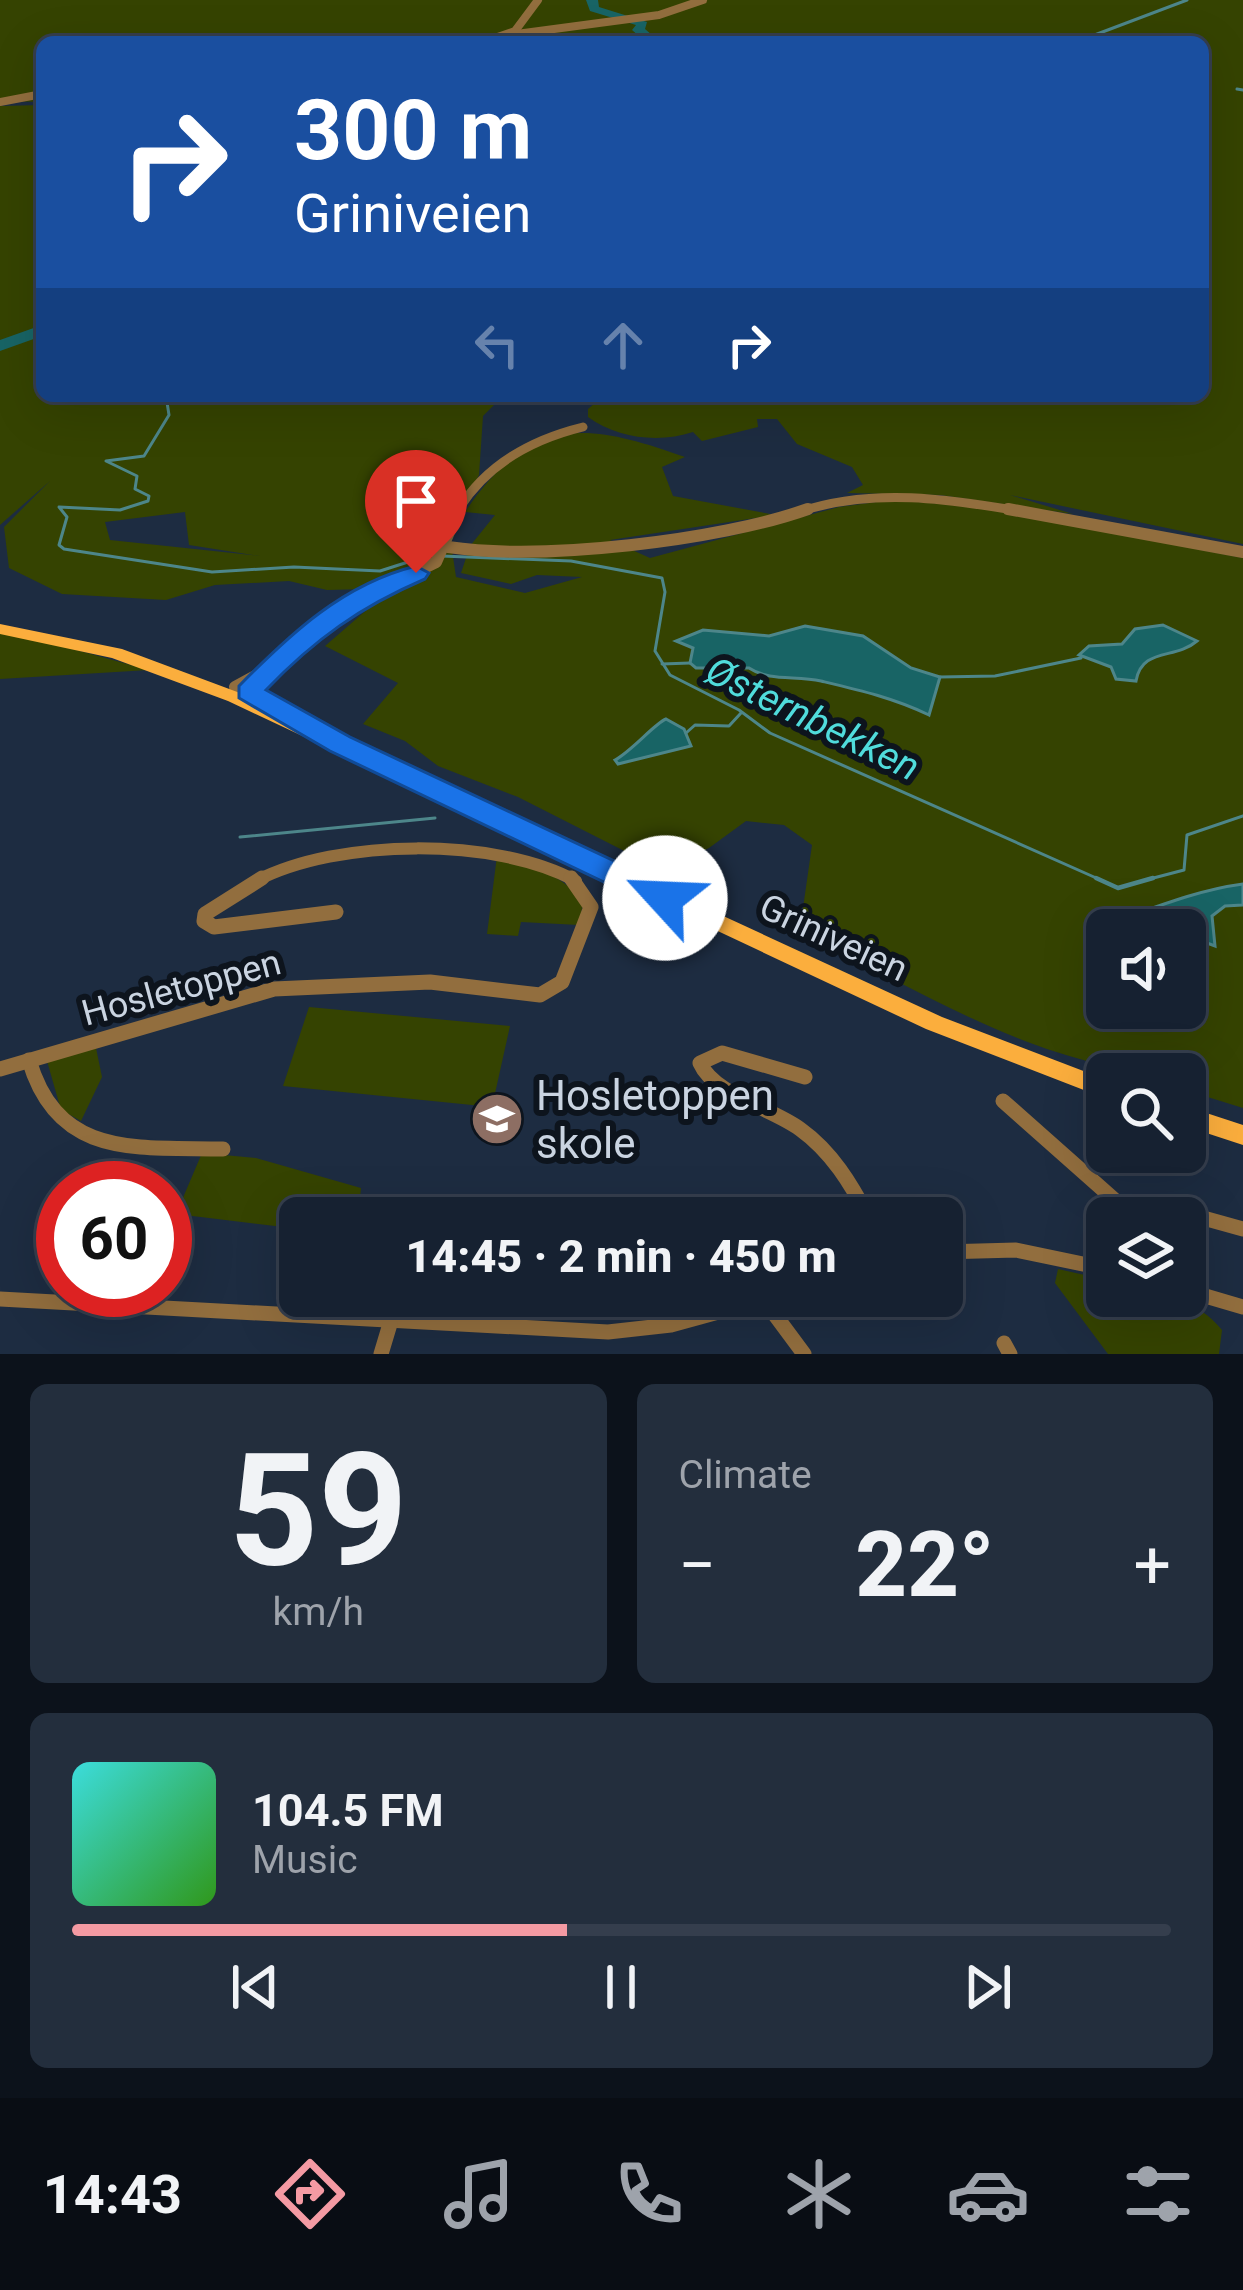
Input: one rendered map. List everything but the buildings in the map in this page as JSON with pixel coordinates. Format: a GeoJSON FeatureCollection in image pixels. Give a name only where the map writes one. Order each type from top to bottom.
{"type":"FeatureCollection","features":[{"type":"Feature","properties":{"kind":"main road","name":"Griniveien"},"geometry":{"type":"LineString","coordinates":[[0,629],[158,659],[239,692],[934,1024],[1086,1082]]}},
{"type":"Feature","properties":{"kind":"main road"},"geometry":{"type":"LineString","coordinates":[[1206,1123],[1243,1135]]}},
{"type":"Feature","properties":{"kind":"street"},"geometry":{"type":"LineString","coordinates":[[509,35],[524,24],[538,0]]}},
{"type":"Feature","properties":{"kind":"street"},"geometry":{"type":"LineString","coordinates":[[505,36],[659,15],[703,0]]}},
{"type":"Feature","properties":{"kind":"street"},"geometry":{"type":"LineString","coordinates":[[0,102],[36,95]]}},
{"type":"Feature","properties":{"kind":"street"},"geometry":{"type":"LineString","coordinates":[[444,552],[458,511],[490,473],[549,435],[583,427]]}},
{"type":"Feature","properties":{"kind":"street"},"geometry":{"type":"LineString","coordinates":[[239,692],[306,633],[444,552],[633,543],[767,522],[855,497],[951,499],[1243,552]]}},
{"type":"Feature","properties":{"kind":"street","name":"Hosletoppen"},"geometry":{"type":"LineString","coordinates":[[0,1069],[274,989],[430,982],[541,995],[562,982],[591,907],[577,881],[502,850],[317,859],[252,883],[205,914],[204,921],[214,927],[336,911]]}},
{"type":"Feature","properties":{"kind":"street"},"geometry":{"type":"LineString","coordinates":[[805,1077],[722,1053],[700,1063],[706,1077],[802,1125],[840,1166],[857,1197]]}},
{"type":"Feature","properties":{"kind":"street"},"geometry":{"type":"LineString","coordinates":[[29,1060],[45,1103],[57,1119],[80,1131],[120,1142],[223,1149]]}},
{"type":"Feature","properties":{"kind":"street"},"geometry":{"type":"LineString","coordinates":[[1003,1101],[1111,1197]]}},
{"type":"Feature","properties":{"kind":"street"},"geometry":{"type":"LineString","coordinates":[[1206,1219],[1243,1229]]}},
{"type":"Feature","properties":{"kind":"street"},"geometry":{"type":"LineString","coordinates":[[963,1251],[1016,1250],[1086,1265]]}},
{"type":"Feature","properties":{"kind":"street"},"geometry":{"type":"LineString","coordinates":[[1206,1296],[1243,1307]]}},
{"type":"Feature","properties":{"kind":"street"},"geometry":{"type":"LineString","coordinates":[[0,1299],[390,1324],[608,1332],[701,1317]]}},
{"type":"Feature","properties":{"kind":"street"},"geometry":{"type":"LineString","coordinates":[[782,1317],[804,1354]]}},
{"type":"Feature","properties":{"kind":"street"},"geometry":{"type":"LineString","coordinates":[[381,1354],[390,1324]]}},
{"type":"Feature","properties":{"kind":"shaded area"},"geometry":{"type":"Polygon","coordinates":[[[0,0],[1243,0],[1243,544],[1010,495],[1073,514],[940,495],[847,493],[863,485],[852,467],[797,444],[777,419],[757,419],[758,427],[702,441],[693,432],[653,438],[626,434],[588,417],[588,409],[596,402],[1209,402],[1209,36],[36,36],[36,102],[0,101],[0,0]]]}},
{"type":"Feature","properties":{"kind":"shaded area"},"geometry":{"type":"Polygon","coordinates":[[[36,105],[36,402],[497,402],[483,416],[479,475],[449,530],[456,577],[525,593],[582,577],[537,575],[511,584],[461,573],[470,546],[495,515],[465,512],[489,480],[538,442],[589,433],[685,457],[662,467],[673,496],[776,515],[610,540],[650,558],[839,507],[892,500],[970,506],[1243,558],[1243,1108],[1206,1097],[1206,1053],[1086,1053],[1086,1061],[945,1006],[811,937],[802,915],[812,845],[784,825],[746,821],[709,848],[678,862],[644,861],[518,797],[438,766],[405,741],[363,724],[398,683],[325,646],[415,568],[366,589],[327,590],[289,581],[215,585],[166,600],[62,594],[9,568],[4,527],[50,481],[0,525],[0,106],[36,105]],[[185,512],[105,522],[110,540],[260,556],[189,545],[185,512]]]}},
{"type":"Feature","properties":{"kind":"shaded area"},"geometry":{"type":"Polygon","coordinates":[[[1163,625],[1197,641],[1152,658],[1139,670],[1136,681],[1116,679],[1111,667],[1079,655],[1089,646],[1122,644],[1135,629],[1163,625]]]}},
{"type":"Feature","properties":{"kind":"shaded area"},"geometry":{"type":"Polygon","coordinates":[[[805,626],[863,636],[911,668],[940,677],[929,715],[821,681],[766,675],[749,668],[696,668],[690,663],[693,648],[676,641],[703,630],[769,636],[805,626]]]}},
{"type":"Feature","properties":{"kind":"shaded area"},"geometry":{"type":"Polygon","coordinates":[[[0,629],[149,670],[0,679],[0,629]]]}},
{"type":"Feature","properties":{"kind":"shaded area"},"geometry":{"type":"Polygon","coordinates":[[[666,719],[684,729],[691,746],[618,764],[615,760],[666,719]]]}},
{"type":"Feature","properties":{"kind":"shaded area"},"geometry":{"type":"Polygon","coordinates":[[[497,856],[566,884],[583,903],[579,925],[521,922],[518,936],[487,934],[497,856]]]}},
{"type":"Feature","properties":{"kind":"shaded area"},"geometry":{"type":"Polygon","coordinates":[[[1243,884],[1243,905],[1225,906],[1212,916],[1215,946],[1206,943],[1206,909],[1152,909],[1243,884]]]}},
{"type":"Feature","properties":{"kind":"shaded area"},"geometry":{"type":"Polygon","coordinates":[[[309,1007],[510,1026],[492,1107],[283,1086],[309,1007]]]}},
{"type":"Feature","properties":{"kind":"shaded area"},"geometry":{"type":"Polygon","coordinates":[[[96,1048],[102,1077],[81,1121],[61,1110],[47,1061],[96,1048]]]}},
{"type":"Feature","properties":{"kind":"shaded area"},"geometry":{"type":"Polygon","coordinates":[[[202,1153],[256,1158],[361,1188],[360,1197],[279,1197],[279,1226],[192,1216],[192,1176],[202,1153]]]}},
{"type":"Feature","properties":{"kind":"shaded area"},"geometry":{"type":"Polygon","coordinates":[[[1058,1269],[1086,1275],[1086,1317],[1206,1315],[1222,1330],[1219,1354],[1108,1354],[1055,1283],[1058,1269]]]}},
{"type":"Feature","properties":{"kind":"waterway"},"geometry":{"type":"LineString","coordinates":[[592,0],[594,9],[643,24],[638,30],[646,36]]}},
{"type":"Feature","properties":{"kind":"waterway"},"geometry":{"type":"LineString","coordinates":[[1092,36],[1187,0]]}},
{"type":"Feature","properties":{"kind":"waterway"},"geometry":{"type":"LineString","coordinates":[[1237,89],[1243,90]]}},
{"type":"Feature","properties":{"kind":"waterway"},"geometry":{"type":"LineString","coordinates":[[0,346],[36,332]]}},
{"type":"Feature","properties":{"kind":"waterway","name":"Østernbekken"},"geometry":{"type":"LineString","coordinates":[[167,402],[169,415],[144,456],[106,461],[137,476],[135,489],[149,496],[148,501],[120,510],[59,507],[67,517],[59,545],[64,549],[212,572],[294,567],[380,571],[433,554]]}},
{"type":"Feature","properties":{"kind":"waterway","name":"Østernbekken"},"geometry":{"type":"LineString","coordinates":[[442,556],[571,561],[662,578],[665,592],[655,651],[663,664]]}},
{"type":"Feature","properties":{"kind":"waterway"},"geometry":{"type":"LineString","coordinates":[[940,677],[995,676],[1081,658]]}},
{"type":"Feature","properties":{"kind":"waterway"},"geometry":{"type":"LineString","coordinates":[[663,664],[690,663]]}},
{"type":"Feature","properties":{"kind":"waterway","name":"Østernbekken"},"geometry":{"type":"LineString","coordinates":[[663,664],[670,675],[739,710],[770,733],[1103,881]]}},
{"type":"Feature","properties":{"kind":"waterway"},"geometry":{"type":"LineString","coordinates":[[686,733],[695,725],[729,726],[741,713]]}},
{"type":"Feature","properties":{"kind":"waterway","name":"Østernbekken"},"geometry":{"type":"LineString","coordinates":[[1148,879],[1184,870],[1187,835],[1243,816]]}},
{"type":"Feature","properties":{"kind":"waterway"},"geometry":{"type":"LineString","coordinates":[[240,837],[435,818]]}},
{"type":"Feature","properties":{"kind":"waterway","name":"Østernbekken"},"geometry":{"type":"LineString","coordinates":[[1096,878],[1118,888],[1148,879]]}},
{"type":"Feature","properties":{"kind":"waterway","name":"Østernbekken"},"geometry":{"type":"LineString","coordinates":[[1148,879],[1153,878]]}},
{"type":"Feature","properties":{"kind":"waterway","name":"Østernbekken"},"geometry":{"type":"LineString","coordinates":[[1142,881],[1148,879]]}},
{"type":"Feature","properties":{"kind":"place","name":"Hosletoppen skole"},"geometry":{"type":"Point","coordinates":[497,1119]}},
{"type":"Feature","properties":{"kind":"route"},"geometry":{"type":"LineString","coordinates":[[416,573],[359,598],[306,633],[248,692],[340,744],[665,898]]}}]}
